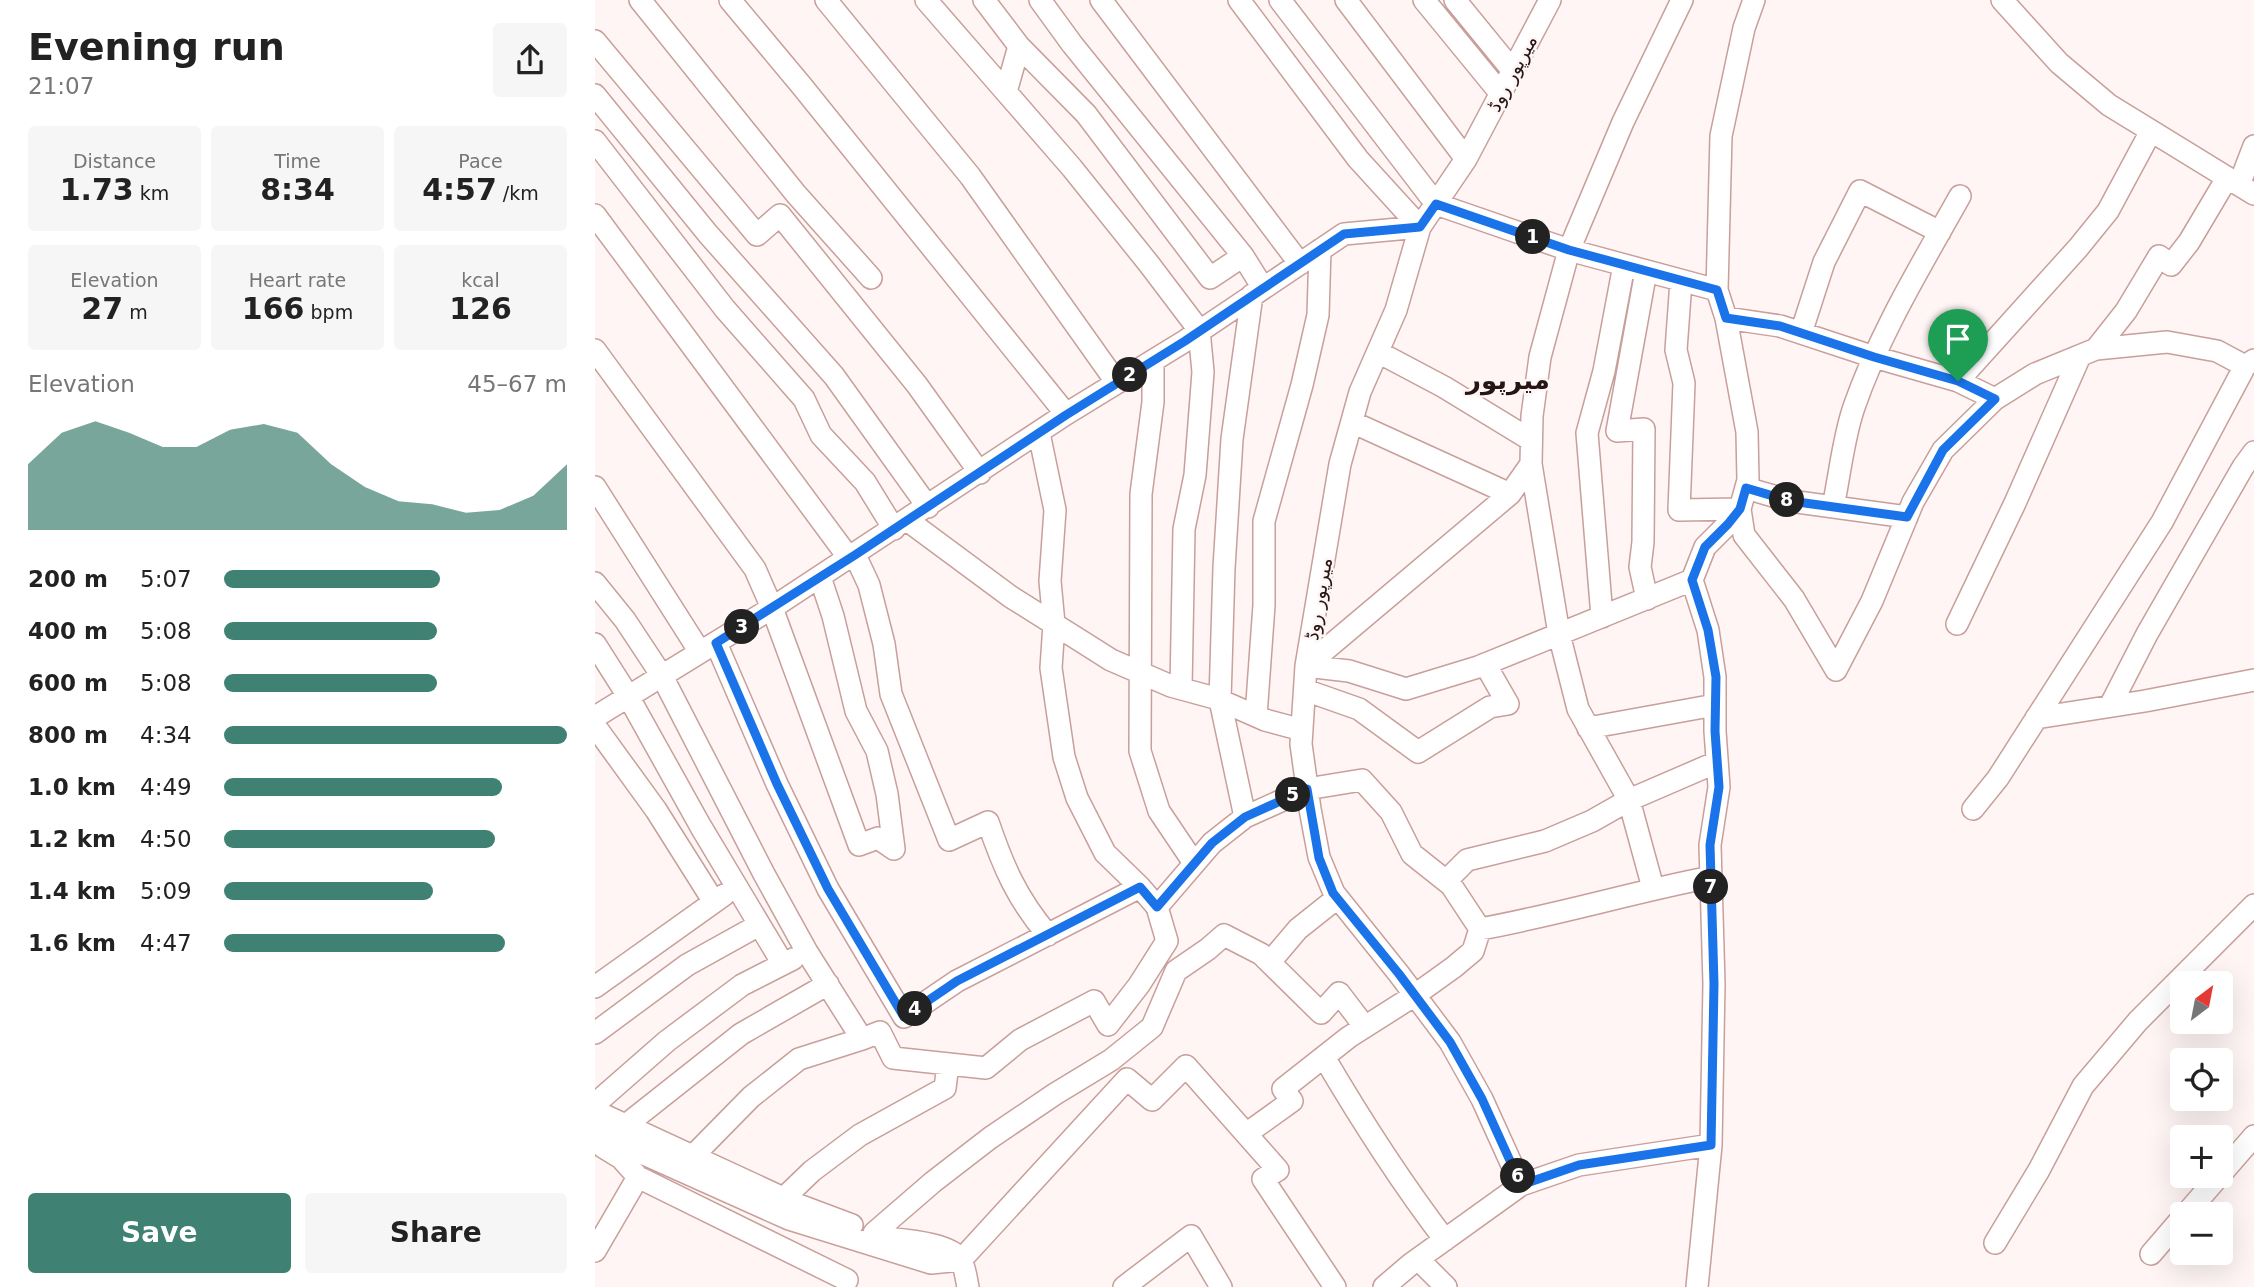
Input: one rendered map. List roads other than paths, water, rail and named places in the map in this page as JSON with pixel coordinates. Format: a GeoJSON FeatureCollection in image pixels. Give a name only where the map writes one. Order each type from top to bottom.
{"type":"FeatureCollection","features":[{"type":"Feature","properties":{"kind":"street"},"geometry":{"type":"LineString","coordinates":[[640,0],[796,194],[871,278]]}},
{"type":"Feature","properties":{"kind":"street"},"geometry":{"type":"LineString","coordinates":[[730,0],[1066,415]]}},
{"type":"Feature","properties":{"kind":"street"},"geometry":{"type":"LineString","coordinates":[[826,0],[970,176],[1118,383]]}},
{"type":"Feature","properties":{"kind":"street"},"geometry":{"type":"LineString","coordinates":[[926,0],[1098,200],[1199,330],[1203,372],[1195,475],[1184,529],[1181,688]]}},
{"type":"Feature","properties":{"kind":"street"},"geometry":{"type":"LineString","coordinates":[[983,0],[1019,46],[1086,114],[1210,278],[1243,256]]}},
{"type":"Feature","properties":{"kind":"street"},"geometry":{"type":"LineString","coordinates":[[1040,0],[1072,44],[1243,256],[1258,292],[1232,439],[1220,700],[1245,817]]}},
{"type":"Feature","properties":{"kind":"street"},"geometry":{"type":"LineString","coordinates":[[1101,0],[1300,264]]}},
{"type":"Feature","properties":{"kind":"street"},"geometry":{"type":"LineString","coordinates":[[1240,0],[1358,159],[1420,227]]}},
{"type":"Feature","properties":{"kind":"street"},"geometry":{"type":"LineString","coordinates":[[1280,0],[1436,204],[1569,250],[1717,290]]}},
{"type":"Feature","properties":{"kind":"street"},"geometry":{"type":"LineString","coordinates":[[1346,0],[1467,159]]}},
{"type":"Feature","properties":{"kind":"street"},"geometry":{"type":"LineString","coordinates":[[1424,0],[1501,94]]}},
{"type":"Feature","properties":{"kind":"street"},"geometry":{"type":"LineString","coordinates":[[1455,0],[1513,71]]}},
{"type":"Feature","properties":{"kind":"street"},"geometry":{"type":"LineString","coordinates":[[1653,888],[1629,800],[1578,709],[1559,634],[1531,464],[1531,440],[1540,357],[1569,250],[1623,122],[1682,0]]}},
{"type":"Feature","properties":{"kind":"street"},"geometry":{"type":"LineString","coordinates":[[1697,1287],[1711,1145],[1714,984],[1710,845],[1719,787],[1716,677],[1708,630],[1692,580],[1705,547],[1728,524],[1743,498],[1748,480],[1747,432],[1726,318],[1717,290],[1721,136],[1744,28],[1754,0]]}},
{"type":"Feature","properties":{"kind":"street"},"geometry":{"type":"LineString","coordinates":[[2002,0],[2059,63],[2109,105],[2240,186]]}},
{"type":"Feature","properties":{"kind":"street","name":"میرپور روڈ"},"geometry":{"type":"LineString","coordinates":[[1521,1185],[1482,1099],[1450,1042],[1337,898],[1319,858],[1301,744],[1306,666],[1340,464],[1360,392],[1396,310],[1420,227],[1467,159],[1547,2]]}},
{"type":"Feature","properties":{"kind":"street"},"geometry":{"type":"LineString","coordinates":[[595,41],[757,235],[781,215],[917,385],[980,473]]}},
{"type":"Feature","properties":{"kind":"street"},"geometry":{"type":"LineString","coordinates":[[1006,92],[1019,46]]}},
{"type":"Feature","properties":{"kind":"street"},"geometry":{"type":"LineString","coordinates":[[595,95],[708,234],[834,376],[928,506]]}},
{"type":"Feature","properties":{"kind":"street"},"geometry":{"type":"LineString","coordinates":[[1958,381],[2108,211],[2151,131]]}},
{"type":"Feature","properties":{"kind":"street"},"geometry":{"type":"LineString","coordinates":[[595,141],[725,309],[804,399],[821,435],[866,482],[900,525],[1111,660],[1256,716],[1302,730]]}},
{"type":"Feature","properties":{"kind":"street"},"geometry":{"type":"LineString","coordinates":[[1957,624],[2088,352],[2126,311],[2159,256],[2171,265],[2240,186],[2254,146]]}},
{"type":"Feature","properties":{"kind":"street"},"geometry":{"type":"LineString","coordinates":[[1801,334],[1824,262],[1860,191],[1940,232]]}},
{"type":"Feature","properties":{"kind":"street"},"geometry":{"type":"LineString","coordinates":[[1833,507],[1853,410],[1874,357],[1960,196]]}},
{"type":"Feature","properties":{"kind":"street"},"geometry":{"type":"LineString","coordinates":[[595,215],[852,556],[869,586],[884,644],[891,694],[949,840],[988,822],[1003,866],[1028,912],[1048,935]]}},
{"type":"Feature","properties":{"kind":"street"},"geometry":{"type":"LineString","coordinates":[[595,717],[772,608],[1344,234],[1420,227]]}},
{"type":"Feature","properties":{"kind":"street"},"geometry":{"type":"LineString","coordinates":[[1256,716],[1264,605],[1265,521],[1318,315],[1320,250]]}},
{"type":"Feature","properties":{"kind":"street"},"geometry":{"type":"LineString","coordinates":[[1602,617],[1587,433],[1604,372],[1624,265]]}},
{"type":"Feature","properties":{"kind":"street"},"geometry":{"type":"LineString","coordinates":[[1646,271],[1617,431],[1644,429],[1643,542],[1640,567],[1647,599]]}},
{"type":"Feature","properties":{"kind":"street"},"geometry":{"type":"LineString","coordinates":[[1681,281],[1676,350],[1684,383],[1679,510],[1743,498],[1790,501],[1907,517]]}},
{"type":"Feature","properties":{"kind":"street"},"geometry":{"type":"LineString","coordinates":[[1726,318],[1780,326],[1958,381],[1995,399]]}},
{"type":"Feature","properties":{"kind":"street"},"geometry":{"type":"LineString","coordinates":[[1743,498],[1744,534],[1794,599],[1836,670],[1872,601],[1907,517],[1943,450],[1995,399],[2035,374],[2088,352],[2167,342],[2217,351],[2250,363],[2162,522],[1998,778],[1973,809]]}},
{"type":"Feature","properties":{"kind":"street"},"geometry":{"type":"LineString","coordinates":[[595,350],[755,569],[772,608],[859,845],[878,838],[894,849],[887,794],[877,751],[856,711],[833,616],[820,577]]}},
{"type":"Feature","properties":{"kind":"street"},"geometry":{"type":"LineString","coordinates":[[1378,352],[1444,387],[1531,440]]}},
{"type":"Feature","properties":{"kind":"street"},"geometry":{"type":"LineString","coordinates":[[1153,361],[1153,402],[1141,494],[1140,751],[1159,811],[1194,863]]}},
{"type":"Feature","properties":{"kind":"street"},"geometry":{"type":"LineString","coordinates":[[1352,422],[1510,494]]}},
{"type":"Feature","properties":{"kind":"street"},"geometry":{"type":"LineString","coordinates":[[692,1156],[751,1097],[799,1059],[880,1032],[894,1058],[986,1068],[1020,1040],[1094,1001],[1108,1025],[1139,985],[1167,941],[1157,907],[1105,853],[1077,798],[1064,757],[1051,668],[1054,624],[1050,581],[1055,510],[1039,433]]}},
{"type":"Feature","properties":{"kind":"street"},"geometry":{"type":"LineString","coordinates":[[2110,706],[2147,634],[2254,452]]}},
{"type":"Feature","properties":{"kind":"street"},"geometry":{"type":"LineString","coordinates":[[1306,666],[1510,494],[1531,464]]}},
{"type":"Feature","properties":{"kind":"street"},"geometry":{"type":"LineString","coordinates":[[595,487],[708,648],[828,889],[904,1017],[957,981],[1140,887]]}},
{"type":"Feature","properties":{"kind":"street"},"geometry":{"type":"LineString","coordinates":[[1306,666],[1349,671],[1406,689],[1485,664],[1692,580]]}},
{"type":"Feature","properties":{"kind":"street"},"geometry":{"type":"LineString","coordinates":[[595,583],[625,620],[661,676],[807,952],[862,1039]]}},
{"type":"Feature","properties":{"kind":"street"},"geometry":{"type":"LineString","coordinates":[[595,644],[628,696],[783,964]]}},
{"type":"Feature","properties":{"kind":"street"},"geometry":{"type":"LineString","coordinates":[[1305,690],[1359,709],[1418,752],[1490,708],[1508,704],[1485,664]]}},
{"type":"Feature","properties":{"kind":"street"},"geometry":{"type":"LineString","coordinates":[[2036,718],[2254,680]]}},
{"type":"Feature","properties":{"kind":"street"},"geometry":{"type":"LineString","coordinates":[[1588,728],[1715,705]]}},
{"type":"Feature","properties":{"kind":"street"},"geometry":{"type":"LineString","coordinates":[[595,726],[656,810],[714,902]]}},
{"type":"Feature","properties":{"kind":"street"},"geometry":{"type":"LineString","coordinates":[[1446,881],[1467,860],[1545,841],[1592,821],[1629,800],[1717,762]]}},
{"type":"Feature","properties":{"kind":"street"},"geometry":{"type":"LineString","coordinates":[[1157,907],[1212,843],[1245,817],[1307,789],[1362,780],[1391,812],[1412,853],[1451,885],[1480,929]]}},
{"type":"Feature","properties":{"kind":"street"},"geometry":{"type":"LineString","coordinates":[[1480,929],[1521,922],[1653,888],[1711,877]]}},
{"type":"Feature","properties":{"kind":"street"},"geometry":{"type":"LineString","coordinates":[[595,987],[736,886]]}},
{"type":"Feature","properties":{"kind":"street"},"geometry":{"type":"LineString","coordinates":[[1270,962],[1298,929],[1337,898]]}},
{"type":"Feature","properties":{"kind":"street"},"geometry":{"type":"LineString","coordinates":[[1995,1242],[2039,1170],[2083,1086],[2138,1021],[2254,905]]}},
{"type":"Feature","properties":{"kind":"street"},"geometry":{"type":"LineString","coordinates":[[595,1033],[687,965],[759,925]]}},
{"type":"Feature","properties":{"kind":"street"},"geometry":{"type":"LineString","coordinates":[[1246,1134],[1293,1101],[1283,1088],[1473,951],[1480,929]]}},
{"type":"Feature","properties":{"kind":"street"},"geometry":{"type":"LineString","coordinates":[[874,1233],[990,1138],[1111,1060],[1152,1027],[1176,971],[1208,949],[1224,934],[1261,954],[1321,1013],[1339,993],[1365,1027]]}},
{"type":"Feature","properties":{"kind":"street"},"geometry":{"type":"LineString","coordinates":[[595,1104],[667,1041],[742,985],[807,952]]}},
{"type":"Feature","properties":{"kind":"street"},"geometry":{"type":"LineString","coordinates":[[626,1125],[741,1034],[828,984]]}},
{"type":"Feature","properties":{"kind":"street"},"geometry":{"type":"LineString","coordinates":[[1324,1057],[1378,1147],[1445,1240]]}},
{"type":"Feature","properties":{"kind":"street"},"geometry":{"type":"LineString","coordinates":[[783,1198],[812,1171],[860,1135],[945,1088],[948,1064]]}},
{"type":"Feature","properties":{"kind":"street"},"geometry":{"type":"LineString","coordinates":[[595,1132],[789,1220],[931,1263],[961,1260],[1127,1079],[1152,1100],[1186,1066],[1278,1170],[1263,1179],[1335,1287]]}},
{"type":"Feature","properties":{"kind":"street"},"geometry":{"type":"LineString","coordinates":[[595,1111],[783,1198],[885,1237],[955,1253],[961,1260],[968,1287]]}},
{"type":"Feature","properties":{"kind":"street"},"geometry":{"type":"LineString","coordinates":[[2233,1160],[2254,1136]]}},
{"type":"Feature","properties":{"kind":"street"},"geometry":{"type":"LineString","coordinates":[[595,1143],[621,1157],[638,1177],[847,1280]]}},
{"type":"Feature","properties":{"kind":"street"},"geometry":{"type":"LineString","coordinates":[[1384,1287],[1417,1259],[1521,1185],[1579,1165],[1711,1145]]}},
{"type":"Feature","properties":{"kind":"street"},"geometry":{"type":"LineString","coordinates":[[597,1243],[638,1177]]}},
{"type":"Feature","properties":{"kind":"street"},"geometry":{"type":"LineString","coordinates":[[2196,1202],[2209,1188]]}},
{"type":"Feature","properties":{"kind":"street"},"geometry":{"type":"LineString","coordinates":[[2151,1254],[2170,1232]]}},
{"type":"Feature","properties":{"kind":"street"},"geometry":{"type":"LineString","coordinates":[[1124,1287],[1191,1237],[1221,1287]]}},
{"type":"Feature","properties":{"kind":"street"},"geometry":{"type":"LineString","coordinates":[[1417,1259],[1446,1287]]}},
{"type":"Feature","properties":{"kind":"district","name":"میرپور"},"geometry":{"type":"Point","coordinates":[1508,380]}}]}
